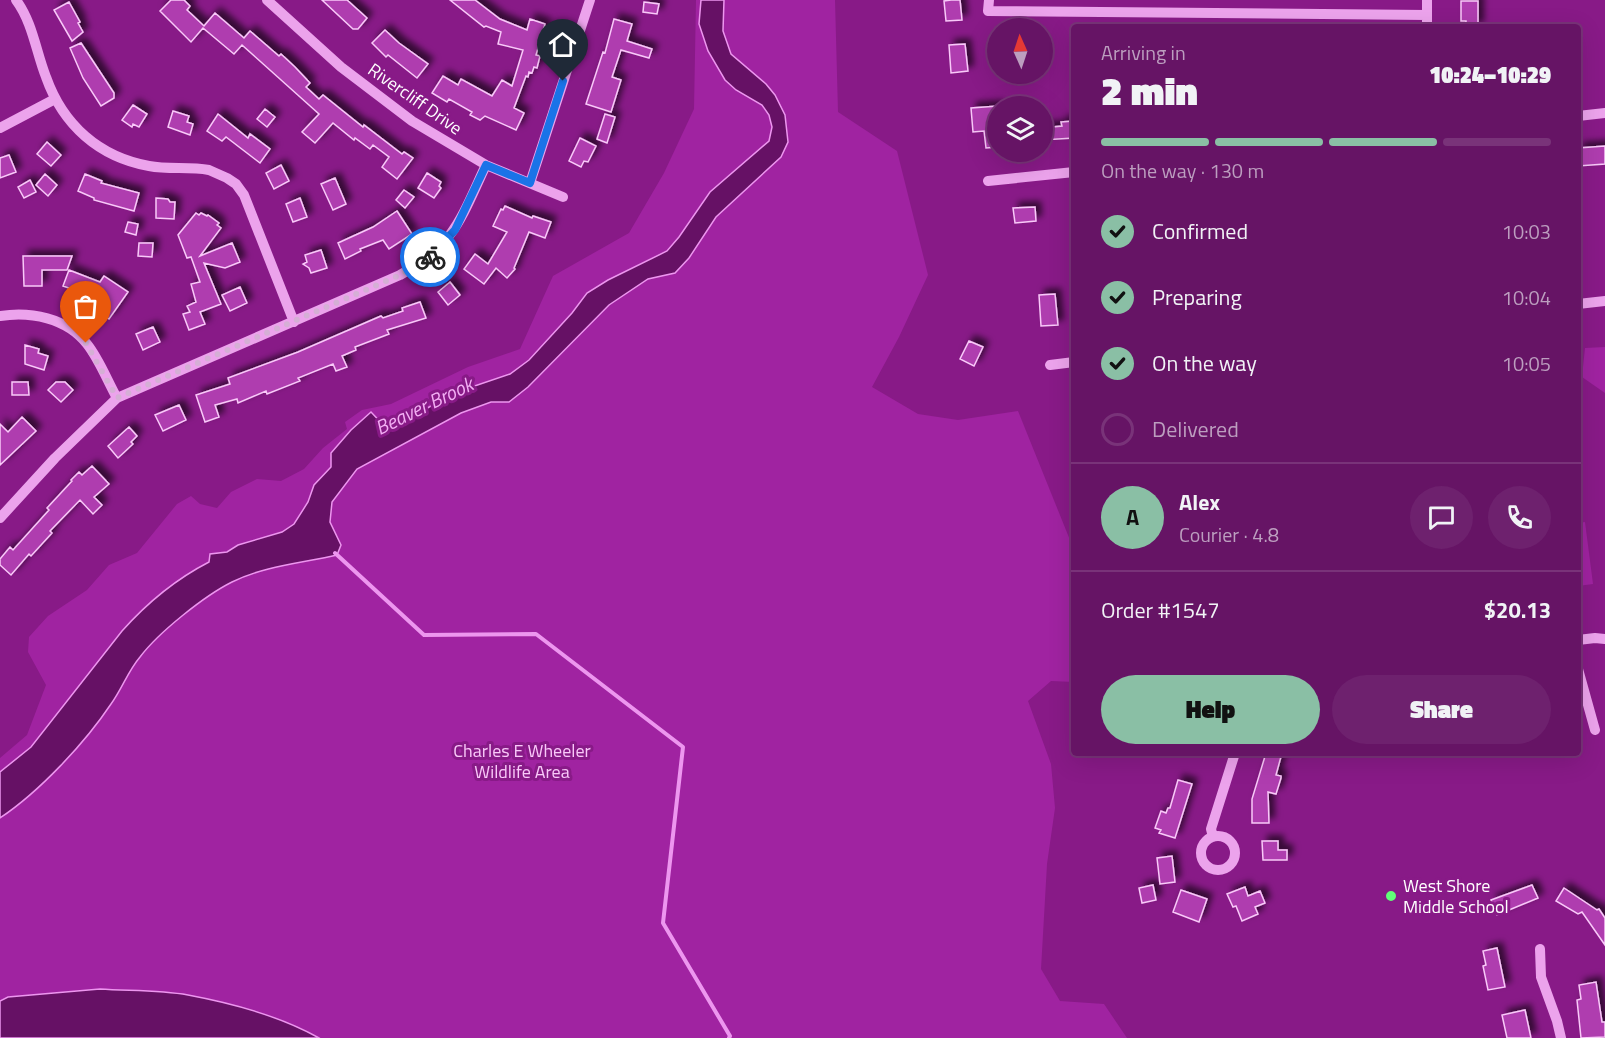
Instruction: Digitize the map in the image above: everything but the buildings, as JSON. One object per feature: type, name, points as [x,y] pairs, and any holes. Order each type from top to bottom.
[{"type":"street","points":[[16,0],[29,24],[45,77],[55,99],[70,122],[80,132],[117,156],[150,167],[209,170],[236,184],[250,208],[294,322]]},
{"type":"street","name":"Rivercliff Drive","points":[[267,0],[341,66],[412,121],[486,165],[563,197]]},
{"type":"street","points":[[530,183],[590,0]]},
{"type":"street","points":[[1427,0],[1427,24]]},
{"type":"street","points":[[989,5],[1427,15]]},
{"type":"street","points":[[0,128],[55,99]]},
{"type":"street","points":[[1581,116],[1605,113]]},
{"type":"street","points":[[0,518],[55,458],[117,398],[294,322],[424,262],[455,230],[486,165]]},
{"type":"street","points":[[988,182],[1071,172]]},
{"type":"street","points":[[1581,304],[1605,301]]},
{"type":"street","points":[[0,316],[19,314],[46,318],[72,330],[91,350],[117,398]]},
{"type":"street","points":[[1050,365],[1071,362]]},
{"type":"street","points":[[1581,640],[1605,639]]},
{"type":"street","points":[[1581,680],[1595,730]]},
{"type":"street","points":[[1213,837],[1211,829],[1234,756]]},
{"type":"street","points":[[1540,949],[1541,977],[1562,1038]]},
{"type":"green space","name":"Charles E Wheeler Wildlife Area","points":[[696,0],[835,0],[838,112],[897,151],[928,275],[872,387],[918,414],[958,420],[1018,411],[1071,543],[1071,682],[1051,681],[1028,701],[1051,764],[1055,808],[1047,864],[1041,969],[1060,1001],[1104,1004],[1127,1038],[0,1038],[0,758],[27,735],[46,685],[28,652],[29,637],[48,616],[87,590],[109,565],[137,553],[177,504],[191,496],[200,504],[217,508],[231,492],[257,479],[281,481],[304,469],[323,448],[347,429],[345,422],[362,410],[391,404],[468,367],[520,349],[553,276],[629,233],[664,173],[694,109]]},
{"type":"green space","points":[[1605,347],[1605,393],[1582,377],[1585,348]]},
{"type":"green space","points":[[1585,522],[1593,584],[1581,586],[1581,523]]},
{"type":"shaded area","points":[[701,0],[724,0],[723,31],[731,54],[766,84],[775,95],[785,115],[788,142],[781,157],[716,217],[689,258],[675,273],[648,279],[609,305],[528,387],[509,402],[491,402],[461,413],[357,469],[332,502],[330,522],[341,545],[337,555],[270,569],[232,582],[208,596],[170,626],[136,662],[111,704],[75,750],[30,795],[0,818],[0,772],[31,747],[122,631],[152,601],[185,576],[209,562],[210,554],[227,552],[238,545],[282,532],[294,524],[308,502],[314,485],[331,467],[331,453],[371,412],[389,431],[451,394],[510,374],[529,360],[587,293],[667,251],[710,192],[769,141],[772,127],[769,115],[762,105],[736,90],[725,80],[708,51],[699,24]]},
{"type":"shaded area","points":[[100,989],[166,992],[204,998],[272,1017],[319,1038],[0,1038],[0,1001],[8,997]]},
{"type":"waterway","points":[[335,553],[424,635],[536,634],[683,747],[663,923],[730,1036],[729,1038]]},
{"type":"way so far","points":[[86,343],[117,398],[400,275],[430,257]]},
{"type":"place","name":"West Shore Middle School","points":[[1391,896]]},
{"type":"route","points":[[430,257],[455,230],[486,165],[530,183],[563,81]]},
{"type":"water label","name":"Beaver Brook","points":[[424,406]]}]
